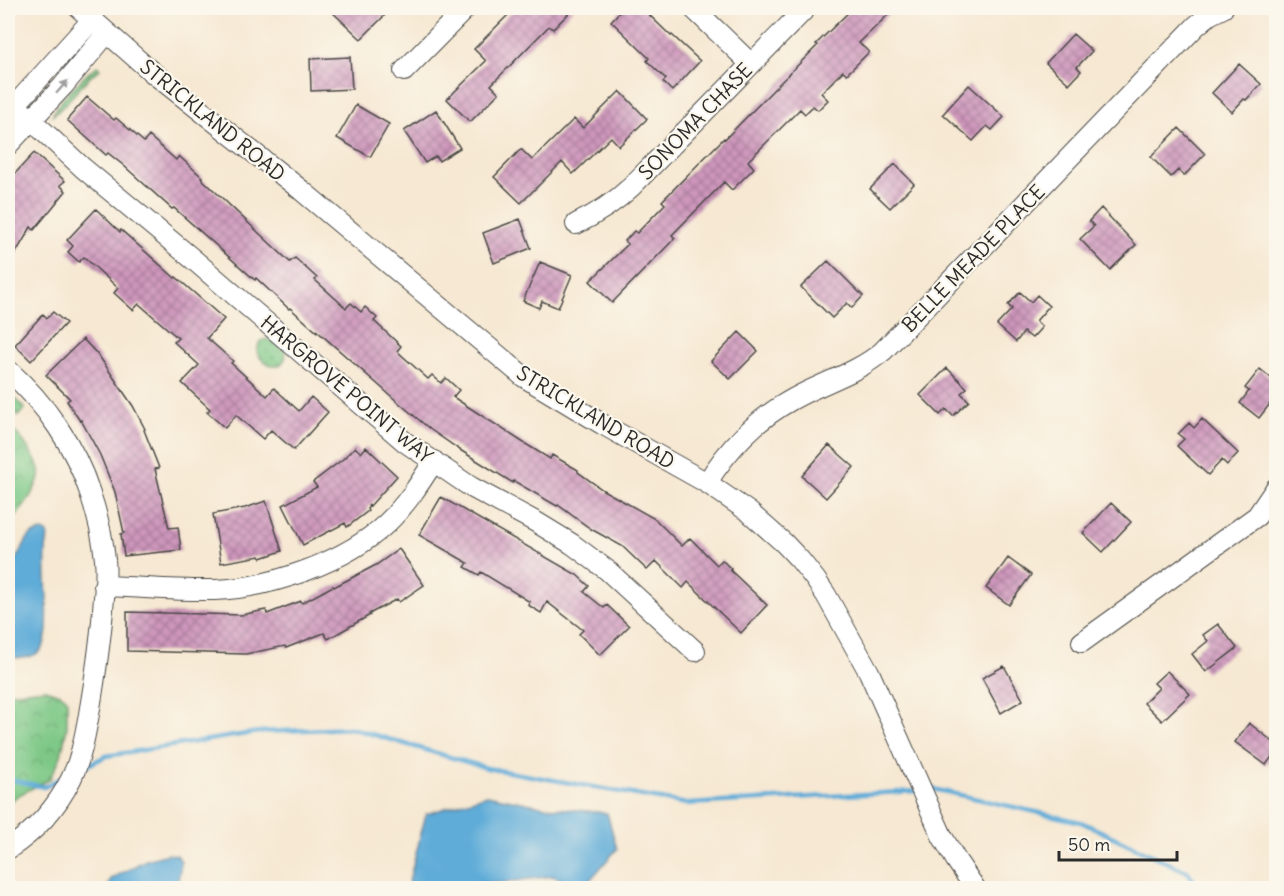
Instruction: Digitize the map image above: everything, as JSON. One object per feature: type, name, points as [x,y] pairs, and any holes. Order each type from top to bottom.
[{"type":"street","points":[[404,71],[466,8]]},
{"type":"street","points":[[693,8],[751,64]]},
{"type":"street","name":"SONOMA CHASE","points":[[576,224],[620,197],[806,8]]},
{"type":"street","name":"BELLE MEADE PLACE","points":[[707,483],[731,449],[771,414],[794,398],[862,367],[883,351],[1196,26],[1209,15],[1223,8]]},
{"type":"street","points":[[11,109],[93,20]]},
{"type":"street","points":[[8,145],[63,86],[93,20]]},
{"type":"street","name":"STRICKLAND ROAD","points":[[93,20],[153,73],[301,190],[524,377],[707,483],[749,512],[771,531],[800,560],[826,595],[856,647],[942,836],[975,888]]},
{"type":"street","name":"HARGROVE POINT WAY","points":[[11,109],[31,120],[83,168],[398,435],[471,486],[536,522],[589,556],[695,651]]},
{"type":"street","points":[[8,370],[36,399],[68,443],[91,496],[102,538],[105,562],[101,631],[92,696],[86,731],[72,778],[39,825],[8,849]]},
{"type":"street","points":[[105,586],[215,590],[254,586],[310,568],[358,545],[376,533],[398,512],[434,461]]},
{"type":"street","points":[[1082,642],[1257,516],[1276,488]]},
{"type":"green space","points":[[97,66],[100,69],[52,116],[72,89]]},
{"type":"green space","points":[[268,339],[284,350],[285,357],[279,366],[266,363],[257,352],[259,343]]},
{"type":"green space","points":[[8,390],[25,409],[18,416],[8,402]]},
{"type":"green space","points":[[8,427],[27,447],[38,466],[39,476],[33,491],[8,526]]},
{"type":"green space","points":[[45,689],[61,694],[67,699],[67,727],[61,756],[50,779],[17,796],[8,804],[8,693]]},
{"type":"water","points":[[42,531],[47,533],[48,538],[45,642],[41,650],[32,656],[8,657],[8,573],[28,538]]},
{"type":"water","points":[[487,795],[546,807],[607,813],[617,849],[584,887],[552,876],[500,883],[408,885],[426,814]]},
{"type":"water","points":[[168,854],[177,855],[181,862],[177,888],[107,888],[111,879],[146,860]]},
{"type":"building","points":[[328,8],[392,8],[361,39]]},
{"type":"building","points":[[515,8],[574,8],[553,29],[549,26],[491,85],[499,93],[470,122],[447,99],[486,61],[474,49]]},
{"type":"building","points":[[623,8],[642,8],[700,61],[672,91],[663,82],[666,79],[647,61],[649,58],[611,21]]},
{"type":"building","points":[[853,8],[895,8],[859,43],[869,52],[847,74],[843,71],[821,93],[828,100],[818,110],[813,106],[805,114],[800,109],[748,161],[754,168],[732,190],[724,182],[672,235],[675,238],[612,303],[590,281],[628,244],[625,241],[634,231],[637,233],[665,204],[662,201]]},
{"type":"building","points":[[1073,34],[1092,51],[1077,67],[1081,71],[1069,84],[1046,63]]},
{"type":"building","points":[[350,57],[352,89],[311,91],[310,59]]},
{"type":"building","points":[[1239,64],[1261,84],[1232,112],[1212,93]]},
{"type":"building","points":[[969,85],[1004,117],[992,130],[987,126],[973,141],[943,114]]},
{"type":"building","points":[[620,91],[647,119],[619,146],[611,137],[573,174],[562,162],[521,203],[494,177],[521,149],[532,160],[574,119],[583,128]]},
{"type":"building","points":[[87,97],[144,142],[149,136],[176,160],[179,156],[290,262],[295,258],[346,308],[351,303],[361,312],[365,307],[377,318],[374,321],[401,346],[397,351],[428,379],[432,375],[441,383],[446,378],[459,390],[453,397],[550,459],[552,455],[578,470],[603,490],[655,519],[682,546],[690,538],[717,565],[722,560],[767,605],[741,633],[688,582],[683,588],[656,561],[647,570],[622,546],[591,529],[558,505],[514,481],[513,483],[431,430],[174,208],[172,209],[108,153],[106,155],[67,120]]},
{"type":"building","points":[[356,105],[389,124],[370,157],[337,138]]},
{"type":"building","points":[[436,110],[460,148],[439,161],[436,156],[425,163],[404,131]]},
{"type":"building","points":[[1179,128],[1205,154],[1184,176],[1178,170],[1171,177],[1151,157]]},
{"type":"building","points":[[34,153],[65,181],[60,185],[66,191],[34,230],[31,227],[8,266],[8,181]]},
{"type":"building","points":[[895,164],[914,184],[890,208],[870,189]]},
{"type":"building","points":[[1101,208],[1136,245],[1110,270],[1080,239],[1094,226],[1089,221]]},
{"type":"building","points":[[96,209],[120,232],[121,230],[224,319],[207,338],[267,396],[274,388],[299,411],[311,397],[328,412],[294,450],[271,430],[263,439],[236,415],[225,428],[207,412],[210,409],[182,383],[199,365],[174,342],[178,338],[139,304],[133,310],[114,293],[118,288],[84,257],[79,262],[68,252],[73,246],[67,240]]},
{"type":"building","points":[[520,219],[531,248],[494,263],[483,233]]},
{"type":"building","points":[[828,261],[863,296],[852,308],[847,303],[832,318],[801,287]]},
{"type":"building","points":[[540,262],[572,275],[558,308],[542,301],[539,308],[523,301]]},
{"type":"building","points":[[1020,292],[1031,302],[1037,295],[1049,306],[1036,321],[1042,327],[1032,338],[1024,332],[1016,342],[997,325],[1012,309],[1008,305]]},
{"type":"building","points":[[53,312],[66,323],[31,361],[15,345],[43,314],[47,318]]},
{"type":"building","points":[[739,332],[758,351],[730,379],[711,361]]},
{"type":"building","points":[[83,339],[99,356],[133,406],[145,429],[159,468],[155,469],[169,528],[178,527],[181,550],[124,556],[121,534],[124,533],[115,492],[100,455],[81,420],[67,401],[70,399],[46,375]]},
{"type":"building","points":[[947,368],[967,388],[961,393],[969,401],[953,416],[946,409],[940,415],[920,395]]},
{"type":"building","points":[[1260,369],[1276,382],[1276,396],[1259,418],[1240,403],[1249,391],[1245,388]]},
{"type":"building","points":[[1202,419],[1238,453],[1227,465],[1222,460],[1208,475],[1177,446],[1184,439],[1178,434],[1189,423],[1194,428]]},
{"type":"building","points":[[829,445],[854,467],[826,498],[802,476]]},
{"type":"building","points":[[355,447],[361,453],[366,447],[397,476],[370,506],[368,504],[368,511],[347,527],[345,523],[303,545],[283,505],[317,487],[313,482]]},
{"type":"building","points":[[441,497],[577,575],[589,586],[584,592],[604,608],[607,605],[629,626],[600,655],[579,634],[583,630],[547,602],[541,613],[528,605],[530,602],[481,572],[479,575],[465,567],[468,563],[419,535]]},
{"type":"building","points":[[266,501],[282,551],[261,558],[260,556],[221,563],[213,514]]},
{"type":"building","points":[[1111,503],[1131,522],[1103,552],[1083,533]]},
{"type":"building","points":[[399,549],[424,585],[399,602],[397,599],[328,639],[324,633],[286,648],[285,646],[246,654],[127,651],[127,612],[241,615],[266,610],[267,614],[301,601],[302,603],[376,565]]},
{"type":"building","points":[[1008,558],[1031,575],[1009,605],[986,588]]},
{"type":"building","points":[[1218,624],[1237,648],[1206,672],[1192,654],[1208,641],[1203,635]]},
{"type":"building","points":[[1004,666],[1023,700],[1001,713],[982,678]]},
{"type":"building","points":[[1167,671],[1190,694],[1162,721],[1144,703],[1159,688],[1154,683]]},
{"type":"building","points":[[1249,723],[1276,744],[1276,751],[1266,765],[1235,742]]},
{"type":"waterway","points":[[82,768],[106,756],[259,732],[351,728],[487,768],[687,804],[917,791]]},
{"type":"waterway","points":[[8,779],[44,787],[63,777]]},
{"type":"waterway","points":[[928,789],[1081,822],[1188,872],[1199,888]]}]
